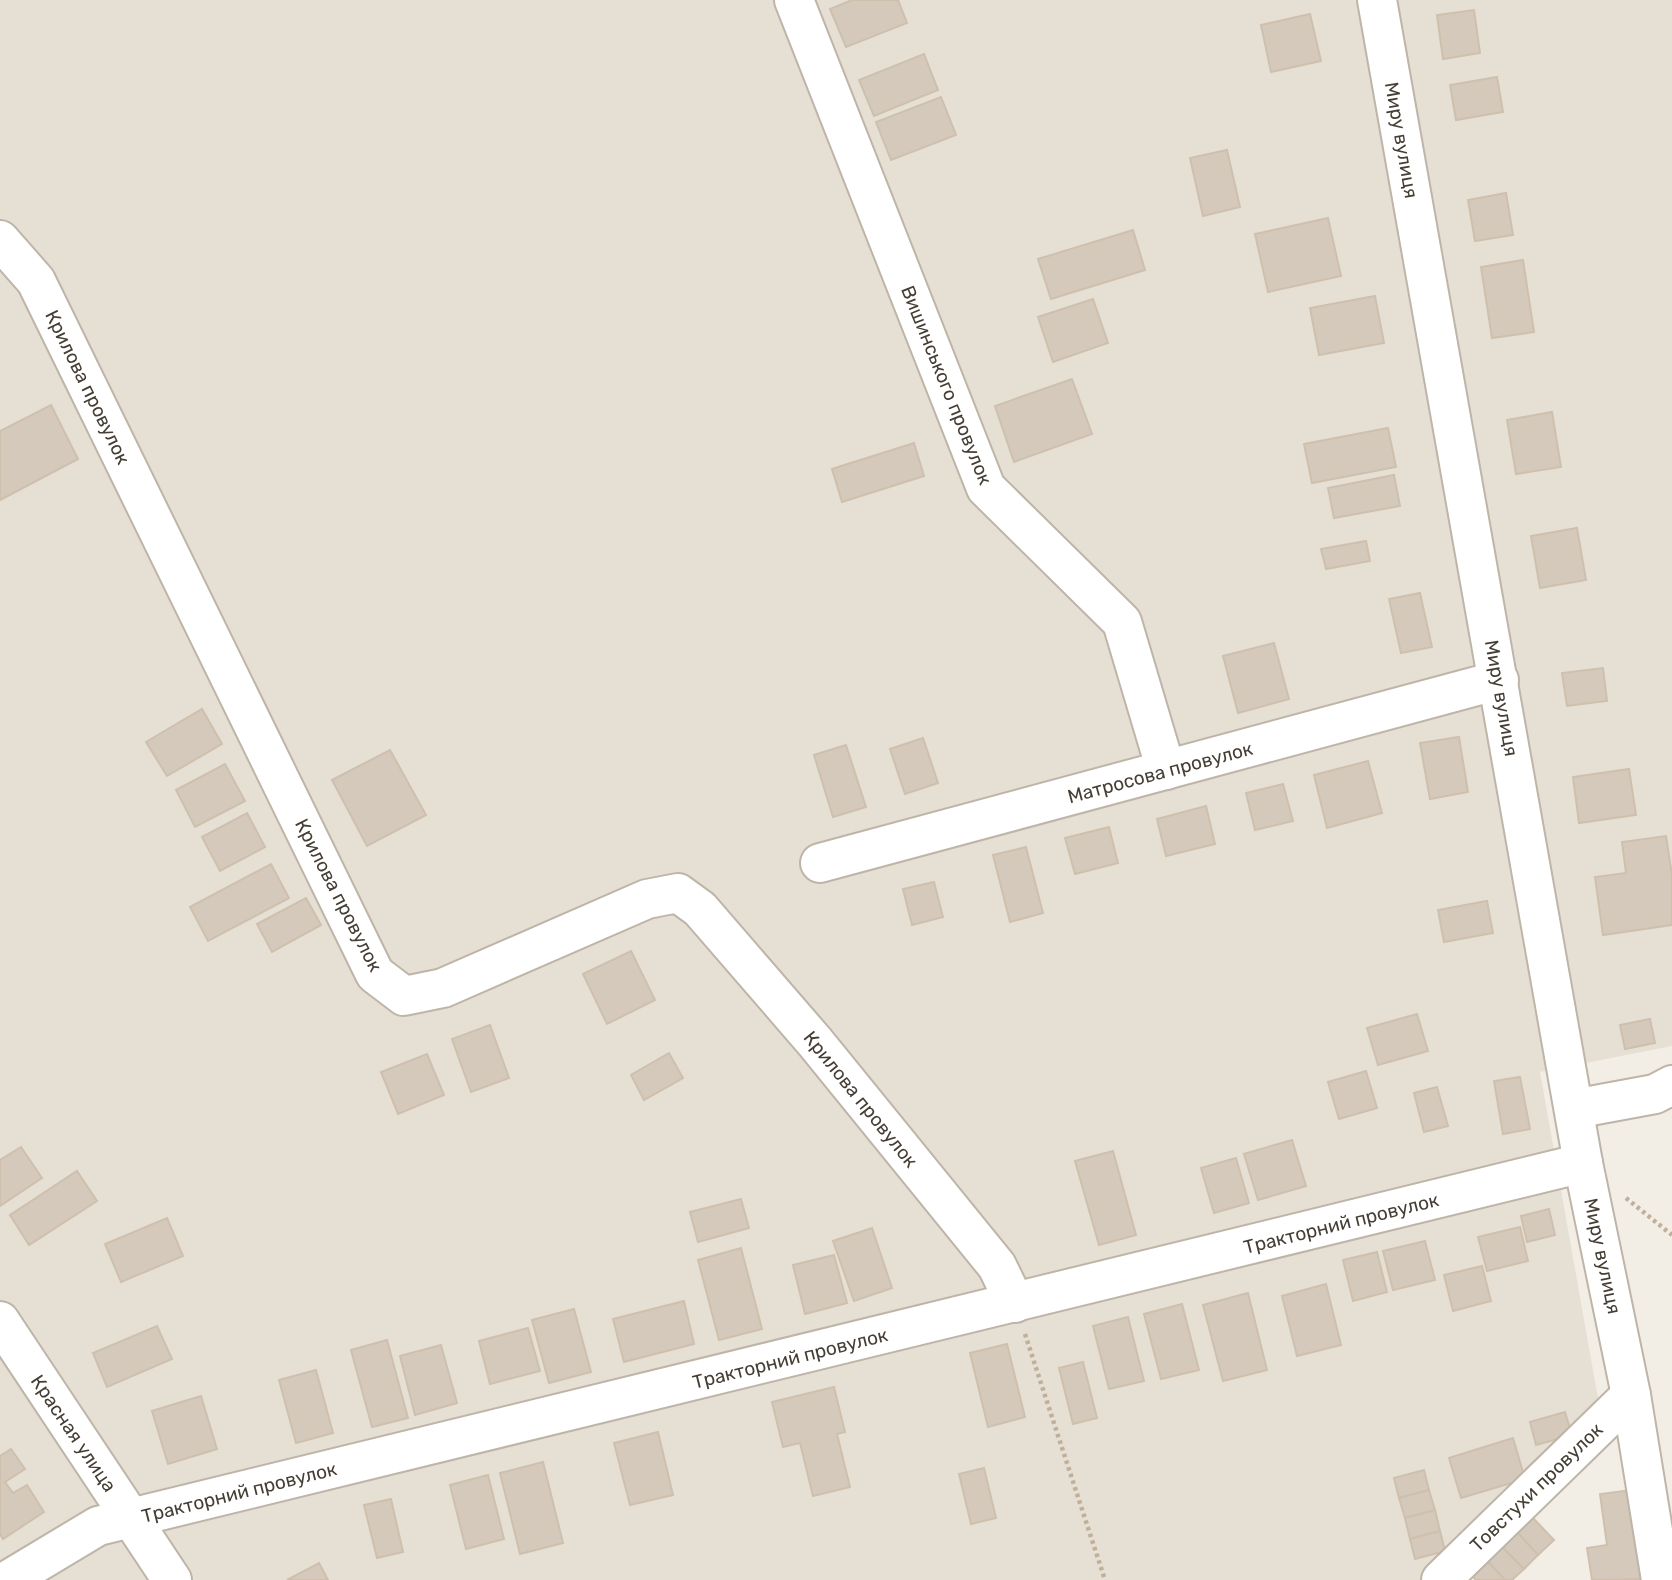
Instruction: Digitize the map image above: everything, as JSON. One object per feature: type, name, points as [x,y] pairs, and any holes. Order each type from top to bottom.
[{"type":"street","name":"Вишинського провулок","points":[[794,0],[986,488],[1122,622],[1166,770]]},
{"type":"street","name":"Миру вулиця","points":[[1377,0],[1583,1163],[1631,1395],[1661,1580]]},
{"type":"street","name":"Крилова провулок","points":[[0,240],[36,281],[375,974],[404,996],[443,988],[647,899],[678,893],[700,909],[815,1042],[997,1266],[1015,1303]]},
{"type":"street","name":"Матросова провулок","points":[[820,863],[1499,680]]},
{"type":"street","points":[[1574,1109],[1666,1093]]},
{"type":"street","name":"Тракторний провулок","points":[[8,1580],[98,1526],[1583,1163]]},
{"type":"street","name":"Красная улица","points":[[0,1321],[172,1580]]},
{"type":"street","name":"Товстухи провулок","points":[[1441,1580],[1631,1395]]},
{"type":"path","points":[[1015,1303],[1105,1580]]},
{"type":"shaded area","points":[[0,0],[1672,0],[1672,1046],[1540,1072],[1601,1415],[1431,1580],[0,1580]]},
{"type":"building","points":[[852,0],[898,0],[907,23],[846,47],[830,9]]},
{"type":"building","points":[[1474,10],[1480,53],[1443,59],[1437,15]]},
{"type":"building","points":[[1310,14],[1321,61],[1271,72],[1261,25]]},
{"type":"building","points":[[924,54],[938,90],[874,116],[859,80]]},
{"type":"building","points":[[1497,77],[1503,112],[1456,120],[1450,85]]},
{"type":"building","points":[[941,97],[956,135],[891,160],[876,122]]},
{"type":"building","points":[[1227,150],[1240,207],[1203,216],[1190,158]]},
{"type":"building","points":[[1506,193],[1513,235],[1475,241],[1468,200]]},
{"type":"building","points":[[1328,218],[1341,276],[1268,292],[1255,234]]},
{"type":"building","points":[[1133,230],[1145,270],[1051,299],[1038,259]]},
{"type":"building","points":[[1523,260],[1534,332],[1492,338],[1481,267]]},
{"type":"building","points":[[1375,296],[1384,343],[1319,355],[1310,308]]},
{"type":"building","points":[[1093,299],[1108,343],[1053,362],[1038,317]]},
{"type":"building","points":[[1072,379],[1092,434],[1014,462],[995,406]]},
{"type":"building","points":[[51,405],[78,459],[0,500],[0,431]]},
{"type":"building","points":[[1552,412],[1561,467],[1516,474],[1507,420]]},
{"type":"building","points":[[1388,428],[1396,467],[1312,483],[1304,444]]},
{"type":"building","points":[[914,443],[924,476],[842,502],[832,469]]},
{"type":"building","points":[[1394,475],[1400,506],[1334,518],[1328,488]]},
{"type":"building","points":[[1577,528],[1586,580],[1540,588],[1531,536]]},
{"type":"building","points":[[1366,541],[1370,561],[1326,569],[1321,549]]},
{"type":"building","points":[[1420,593],[1432,647],[1401,653],[1389,599]]},
{"type":"building","points":[[1274,643],[1289,699],[1238,713],[1223,656]]},
{"type":"building","points":[[1603,668],[1607,701],[1567,706],[1562,673]]},
{"type":"building","points":[[202,709],[222,744],[167,776],[146,742]]},
{"type":"building","points":[[1459,737],[1468,792],[1430,799],[1420,743]]},
{"type":"building","points":[[923,738],[938,783],[905,794],[890,749]]},
{"type":"building","points":[[846,745],[866,807],[833,817],[814,755]]},
{"type":"building","points":[[390,750],[426,815],[367,846],[332,780]]},
{"type":"building","points":[[1368,761],[1382,813],[1327,828],[1314,775]]},
{"type":"building","points":[[225,764],[245,801],[195,827],[176,790]]},
{"type":"building","points":[[1629,769],[1636,815],[1579,823],[1573,777]]},
{"type":"building","points":[[1283,784],[1293,821],[1255,830],[1246,793]]},
{"type":"building","points":[[1206,806],[1215,844],[1166,856],[1157,819]]},
{"type":"building","points":[[247,813],[265,847],[220,871],[202,837]]},
{"type":"building","points":[[1109,827],[1118,863],[1075,874],[1065,838]]},
{"type":"building","points":[[1666,836],[1672,875],[1672,925],[1603,935],[1595,877],[1626,873],[1622,842]]},
{"type":"building","points":[[1026,847],[1043,913],[1010,922],[993,855]]},
{"type":"building","points":[[271,864],[289,898],[208,941],[190,907]]},
{"type":"building","points":[[934,882],[943,917],[912,925],[903,889]]},
{"type":"building","points":[[306,898],[321,925],[272,952],[257,924]]},
{"type":"building","points":[[1487,901],[1493,933],[1444,942],[1438,910]]},
{"type":"building","points":[[631,951],[655,1000],[607,1024],[583,974]]},
{"type":"building","points":[[1417,1014],[1428,1051],[1378,1065],[1367,1028]]},
{"type":"building","points":[[1650,1019],[1655,1043],[1625,1049],[1620,1025]]},
{"type":"building","points":[[490,1025],[509,1078],[471,1092],[452,1039]]},
{"type":"building","points":[[669,1053],[683,1078],[644,1100],[631,1075]]},
{"type":"building","points":[[427,1054],[444,1095],[398,1114],[381,1072]]},
{"type":"building","points":[[1366,1071],[1377,1108],[1339,1119],[1328,1082]]},
{"type":"building","points":[[1520,1077],[1530,1129],[1503,1134],[1494,1081]]},
{"type":"building","points":[[1437,1087],[1448,1126],[1424,1132],[1414,1093]]},
{"type":"building","points":[[1292,1140],[1306,1186],[1258,1200],[1244,1154]]},
{"type":"building","points":[[21,1147],[42,1178],[0,1206],[0,1160]]},
{"type":"building","points":[[1113,1151],[1136,1235],[1099,1245],[1075,1161]]},
{"type":"building","points":[[1236,1158],[1249,1203],[1214,1213],[1201,1168]]},
{"type":"building","points":[[77,1171],[97,1201],[29,1245],[10,1215]]},
{"type":"building","points":[[741,1199],[749,1228],[698,1242],[690,1212]]},
{"type":"building","points":[[1549,1209],[1555,1235],[1527,1242],[1521,1216]]},
{"type":"building","points":[[167,1218],[183,1256],[121,1282],[105,1244]]},
{"type":"building","points":[[1520,1227],[1528,1261],[1487,1271],[1478,1237]]},
{"type":"building","points":[[872,1228],[892,1288],[854,1301],[833,1241]]},
{"type":"building","points":[[1425,1241],[1435,1280],[1393,1290],[1383,1251]]},
{"type":"building","points":[[741,1248],[762,1329],[719,1340],[698,1260]]},
{"type":"building","points":[[1377,1252],[1387,1292],[1353,1301],[1343,1260]]},
{"type":"building","points":[[834,1255],[847,1303],[805,1314],[793,1265]]},
{"type":"building","points":[[1482,1266],[1491,1301],[1453,1311],[1444,1275]]},
{"type":"building","points":[[1326,1284],[1341,1345],[1297,1356],[1282,1296]]},
{"type":"building","points":[[1248,1293],[1267,1370],[1223,1381],[1203,1305]]},
{"type":"building","points":[[684,1301],[694,1344],[624,1362],[613,1319]]},
{"type":"building","points":[[1182,1304],[1199,1370],[1161,1379],[1144,1314]]},
{"type":"building","points":[[574,1309],[591,1372],[549,1383],[532,1320]]},
{"type":"building","points":[[1128,1317],[1144,1381],[1109,1389],[1093,1326]]},
{"type":"building","points":[[157,1326],[172,1359],[107,1387],[93,1353]]},
{"type":"building","points":[[528,1328],[540,1371],[490,1384],[479,1341]]},
{"type":"building","points":[[387,1340],[408,1418],[372,1427],[351,1350]]},
{"type":"building","points":[[1007,1344],[1025,1417],[988,1427],[970,1353]]},
{"type":"building","points":[[441,1345],[457,1403],[415,1415],[400,1356]]},
{"type":"building","points":[[1083,1362],[1097,1418],[1073,1424],[1059,1368]]},
{"type":"building","points":[[316,1370],[333,1433],[296,1443],[279,1380]]},
{"type":"building","points":[[834,1387],[845,1432],[837,1434],[850,1487],[813,1496],[800,1443],[783,1447],[772,1402]]},
{"type":"building","points":[[201,1396],[217,1449],[168,1464],[152,1411]]},
{"type":"building","points":[[1565,1412],[1572,1435],[1536,1445],[1530,1422]]},
{"type":"building","points":[[658,1432],[673,1495],[630,1505],[614,1443]]},
{"type":"building","points":[[1513,1438],[1525,1479],[1461,1498],[1449,1458]]},
{"type":"building","points":[[11,1449],[25,1469],[5,1482],[13,1493],[27,1485],[44,1512],[3,1539],[0,1534],[0,1456]]},
{"type":"building","points":[[543,1462],[563,1543],[520,1554],[500,1473]]},
{"type":"building","points":[[984,1468],[996,1518],[971,1524],[959,1474]]},
{"type":"building","points":[[1424,1470],[1429,1490],[1399,1498],[1394,1478]]},
{"type":"building","points":[[488,1475],[504,1539],[466,1549],[450,1485]]},
{"type":"building","points":[[1429,1490],[1435,1510],[1405,1518],[1399,1498]]},
{"type":"building","points":[[1631,1490],[1643,1579],[1592,1580],[1587,1548],[1607,1545],[1600,1494]]},
{"type":"building","points":[[391,1499],[403,1552],[377,1558],[364,1505]]},
{"type":"building","points":[[1435,1510],[1440,1531],[1410,1539],[1405,1518]]},
{"type":"building","points":[[1533,1518],[1554,1540],[1538,1555],[1517,1532]]},
{"type":"building","points":[[1440,1531],[1445,1551],[1415,1559],[1410,1539]]},
{"type":"building","points":[[1517,1532],[1538,1555],[1524,1569],[1502,1547]]},
{"type":"building","points":[[1502,1547],[1524,1569],[1512,1580],[1505,1580],[1487,1561]]},
{"type":"building","points":[[1487,1561],[1505,1580],[1476,1580],[1472,1576]]},
{"type":"building","points":[[319,1563],[328,1580],[287,1580]]}]
